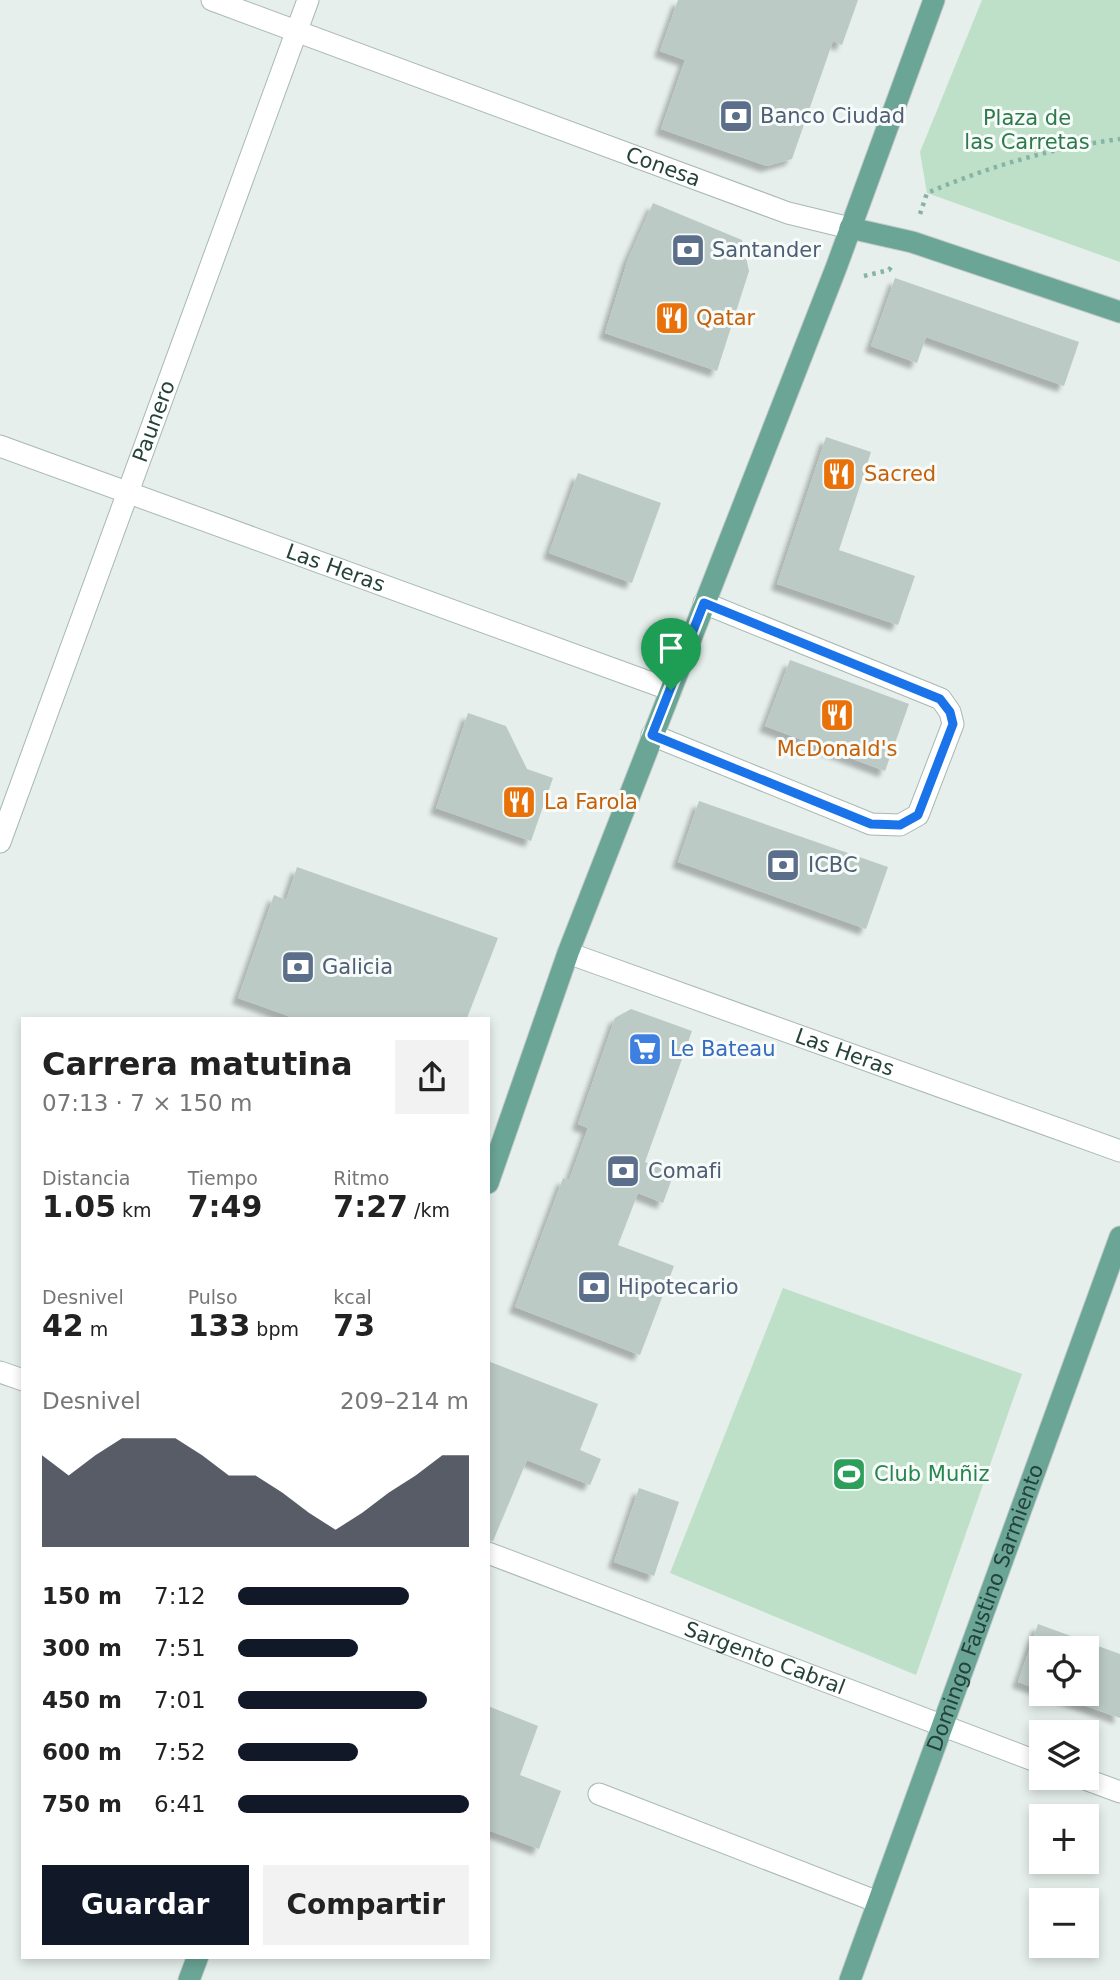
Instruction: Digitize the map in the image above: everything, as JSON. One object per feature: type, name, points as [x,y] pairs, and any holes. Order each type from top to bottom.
[{"type":"main road","points":[[490,1177],[568,953],[836,268],[934,0]]},
{"type":"main road","name":"Conesa","points":[[850,228],[912,242],[1120,312]]},
{"type":"main road","name":"Domingo Faustino Sarmiento","points":[[850,1980],[1120,1237]]},
{"type":"main road","points":[[189,1980],[197,1959]]},
{"type":"street","name":"Conesa","points":[[212,0],[788,213],[850,228]]},
{"type":"street","name":"Paunero","points":[[0,842],[308,0]]},
{"type":"street","name":"Las Heras","points":[[0,446],[671,690]]},
{"type":"street","points":[[652,735],[871,824],[900,825],[918,815],[953,724],[950,712],[940,699],[704,603]]},
{"type":"street","name":"Las Heras","points":[[568,953],[1120,1151]]},
{"type":"street","points":[[0,1372],[21,1379]]},
{"type":"street","name":"Sargento Cabral","points":[[490,1554],[1029,1759]]},
{"type":"street","points":[[1099,1784],[1120,1792]]},
{"type":"street","points":[[599,1794],[878,1902]]},
{"type":"path","points":[[836,268],[863,277],[889,270],[912,242],[927,193],[980,170],[1077,145],[1120,139]]},
{"type":"green space","name":"Plaza de las Carretas","points":[[982,0],[1120,0],[1120,262],[927,193],[920,152]]},
{"type":"green space","name":"Club Muñiz","points":[[783,1288],[1022,1374],[916,1675],[670,1573]]},
{"type":"building","points":[[678,0],[858,0],[842,45],[833,41],[792,159],[767,166],[661,129],[685,60],[660,51]]},
{"type":"building","points":[[653,203],[742,240],[749,271],[717,371],[605,333],[628,259]]},
{"type":"building","points":[[895,278],[1079,342],[1064,386],[926,337],[917,363],[871,346]]},
{"type":"building","points":[[826,437],[871,452],[839,550],[915,576],[898,625],[777,584]]},
{"type":"building","points":[[578,473],[661,503],[632,583],[549,553]]},
{"type":"building","name":"McDonald's","points":[[790,660],[909,704],[885,771],[765,726]]},
{"type":"building","points":[[468,713],[506,726],[527,769],[553,778],[531,841],[436,808]]},
{"type":"building","name":"ICBC","points":[[699,801],[888,867],[866,929],[678,862]]},
{"type":"building","points":[[297,867],[498,938],[467,1017],[291,1017],[238,998],[274,895],[286,900]]},
{"type":"building","points":[[631,1009],[692,1031],[645,1162],[674,1173],[663,1203],[638,1193],[618,1245],[674,1266],[640,1355],[515,1307],[563,1178],[569,1180],[588,1128],[578,1124],[615,1018]]},
{"type":"building","points":[[490,1362],[598,1404],[580,1450],[601,1459],[590,1485],[527,1460],[493,1541],[490,1540]]},
{"type":"building","points":[[639,1488],[679,1502],[654,1576],[614,1562]]},
{"type":"building","points":[[1038,1624],[1071,1636],[1034,1636]]},
{"type":"building","points":[[1099,1646],[1120,1654],[1120,1718],[1086,1706],[1099,1706]]},
{"type":"building","points":[[1029,1650],[1029,1686],[1018,1682]]},
{"type":"building","points":[[490,1707],[538,1726],[520,1775],[561,1791],[539,1849],[490,1831]]},
{"type":"place","name":"Banco Ciudad","points":[[736,116]]},
{"type":"place","name":"Santander","points":[[688,250]]},
{"type":"place","name":"Qatar","points":[[672,318]]},
{"type":"place","name":"Sacred","points":[[839,474]]},
{"type":"place","name":"McDonald's","points":[[837,715]]},
{"type":"place","name":"La Farola","points":[[519,802]]},
{"type":"place","name":"ICBC","points":[[783,865]]},
{"type":"place","name":"Galicia","points":[[298,967]]},
{"type":"place","name":"Le Bateau","points":[[645,1049]]},
{"type":"place","name":"Comafi","points":[[623,1171]]},
{"type":"place","name":"Hipotecario","points":[[594,1287]]},
{"type":"place","name":"Club Muñiz","points":[[849,1474]]},
{"type":"route","points":[[704,603],[940,699],[950,712],[953,724],[918,815],[900,825],[871,824],[652,735],[671,690],[704,603]]}]
